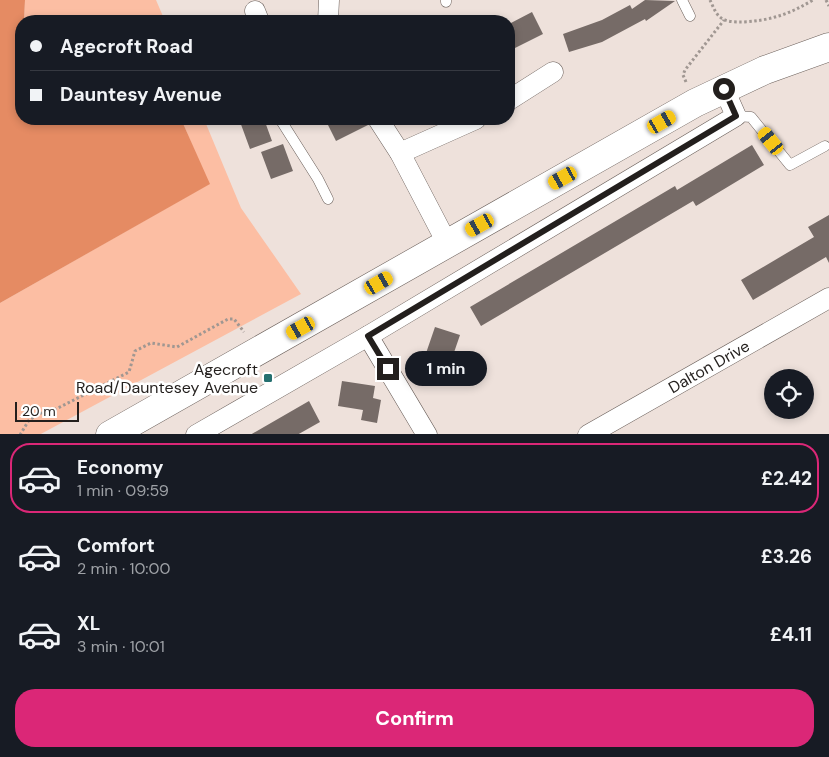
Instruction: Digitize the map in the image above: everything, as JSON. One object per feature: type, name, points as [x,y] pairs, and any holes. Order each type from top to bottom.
[{"type":"main road","points":[[110,434],[695,104],[765,70],[829,46]]},
{"type":"street","points":[[328,15],[329,0]]},
{"type":"street","points":[[515,96],[553,72]]},
{"type":"street","points":[[196,434],[368,336],[736,116],[724,89]]},
{"type":"street","points":[[382,125],[400,153],[447,243]]},
{"type":"street","points":[[400,153],[463,125]]},
{"type":"street","name":"Dalton Drive","points":[[588,434],[829,298]]},
{"type":"street","points":[[368,336],[428,434]]},
{"type":"lane","points":[[682,0],[690,16]]},
{"type":"lane","points":[[736,116],[751,117],[790,165],[825,146]]},
{"type":"lane","points":[[284,125],[318,179],[328,199]]},
{"type":"path","points":[[710,0],[718,16],[732,22],[771,19],[813,0]]},
{"type":"path","points":[[826,0],[829,6]]},
{"type":"path","points":[[695,104],[683,75],[724,20]]},
{"type":"path","points":[[20,434],[29,420],[43,412],[56,409],[129,372],[135,351],[151,343],[177,346],[228,319],[234,319],[256,353]]},
{"type":"shaded area","points":[[0,0],[25,0],[24,15],[15,15],[15,125],[184,125],[210,184],[0,303]]},
{"type":"shaded area","points":[[25,0],[156,0],[162,15],[24,15]]},
{"type":"shaded area","points":[[184,125],[206,125],[241,208],[301,294],[41,434],[0,434],[0,303],[209,184]]},
{"type":"building","points":[[645,0],[675,1],[646,21],[645,19],[602,42],[569,52],[563,34],[602,20],[630,5],[632,9]]},
{"type":"building","points":[[532,12],[543,34],[515,48],[515,21]]},
{"type":"building","points":[[241,125],[266,125],[272,141],[250,149]]},
{"type":"building","points":[[328,125],[368,125],[336,141]]},
{"type":"building","points":[[283,144],[293,171],[271,179],[261,152]]},
{"type":"building","points":[[752,145],[764,165],[696,206],[693,201],[481,326],[470,307],[675,186],[677,190]]},
{"type":"building","points":[[829,215],[829,263],[826,257],[753,300],[741,280],[814,237],[808,227]]},
{"type":"building","points":[[435,327],[460,335],[449,367],[424,359]]},
{"type":"building","points":[[342,381],[375,386],[373,398],[381,400],[377,423],[361,420],[363,410],[338,406]]},
{"type":"building","points":[[309,401],[320,422],[299,434],[252,434]]},
{"type":"place","name":"Agecroft Road/Dauntesey Avenue","points":[[268,378]]},
{"type":"route","points":[[388,369],[368,336],[736,116],[724,89]]}]
